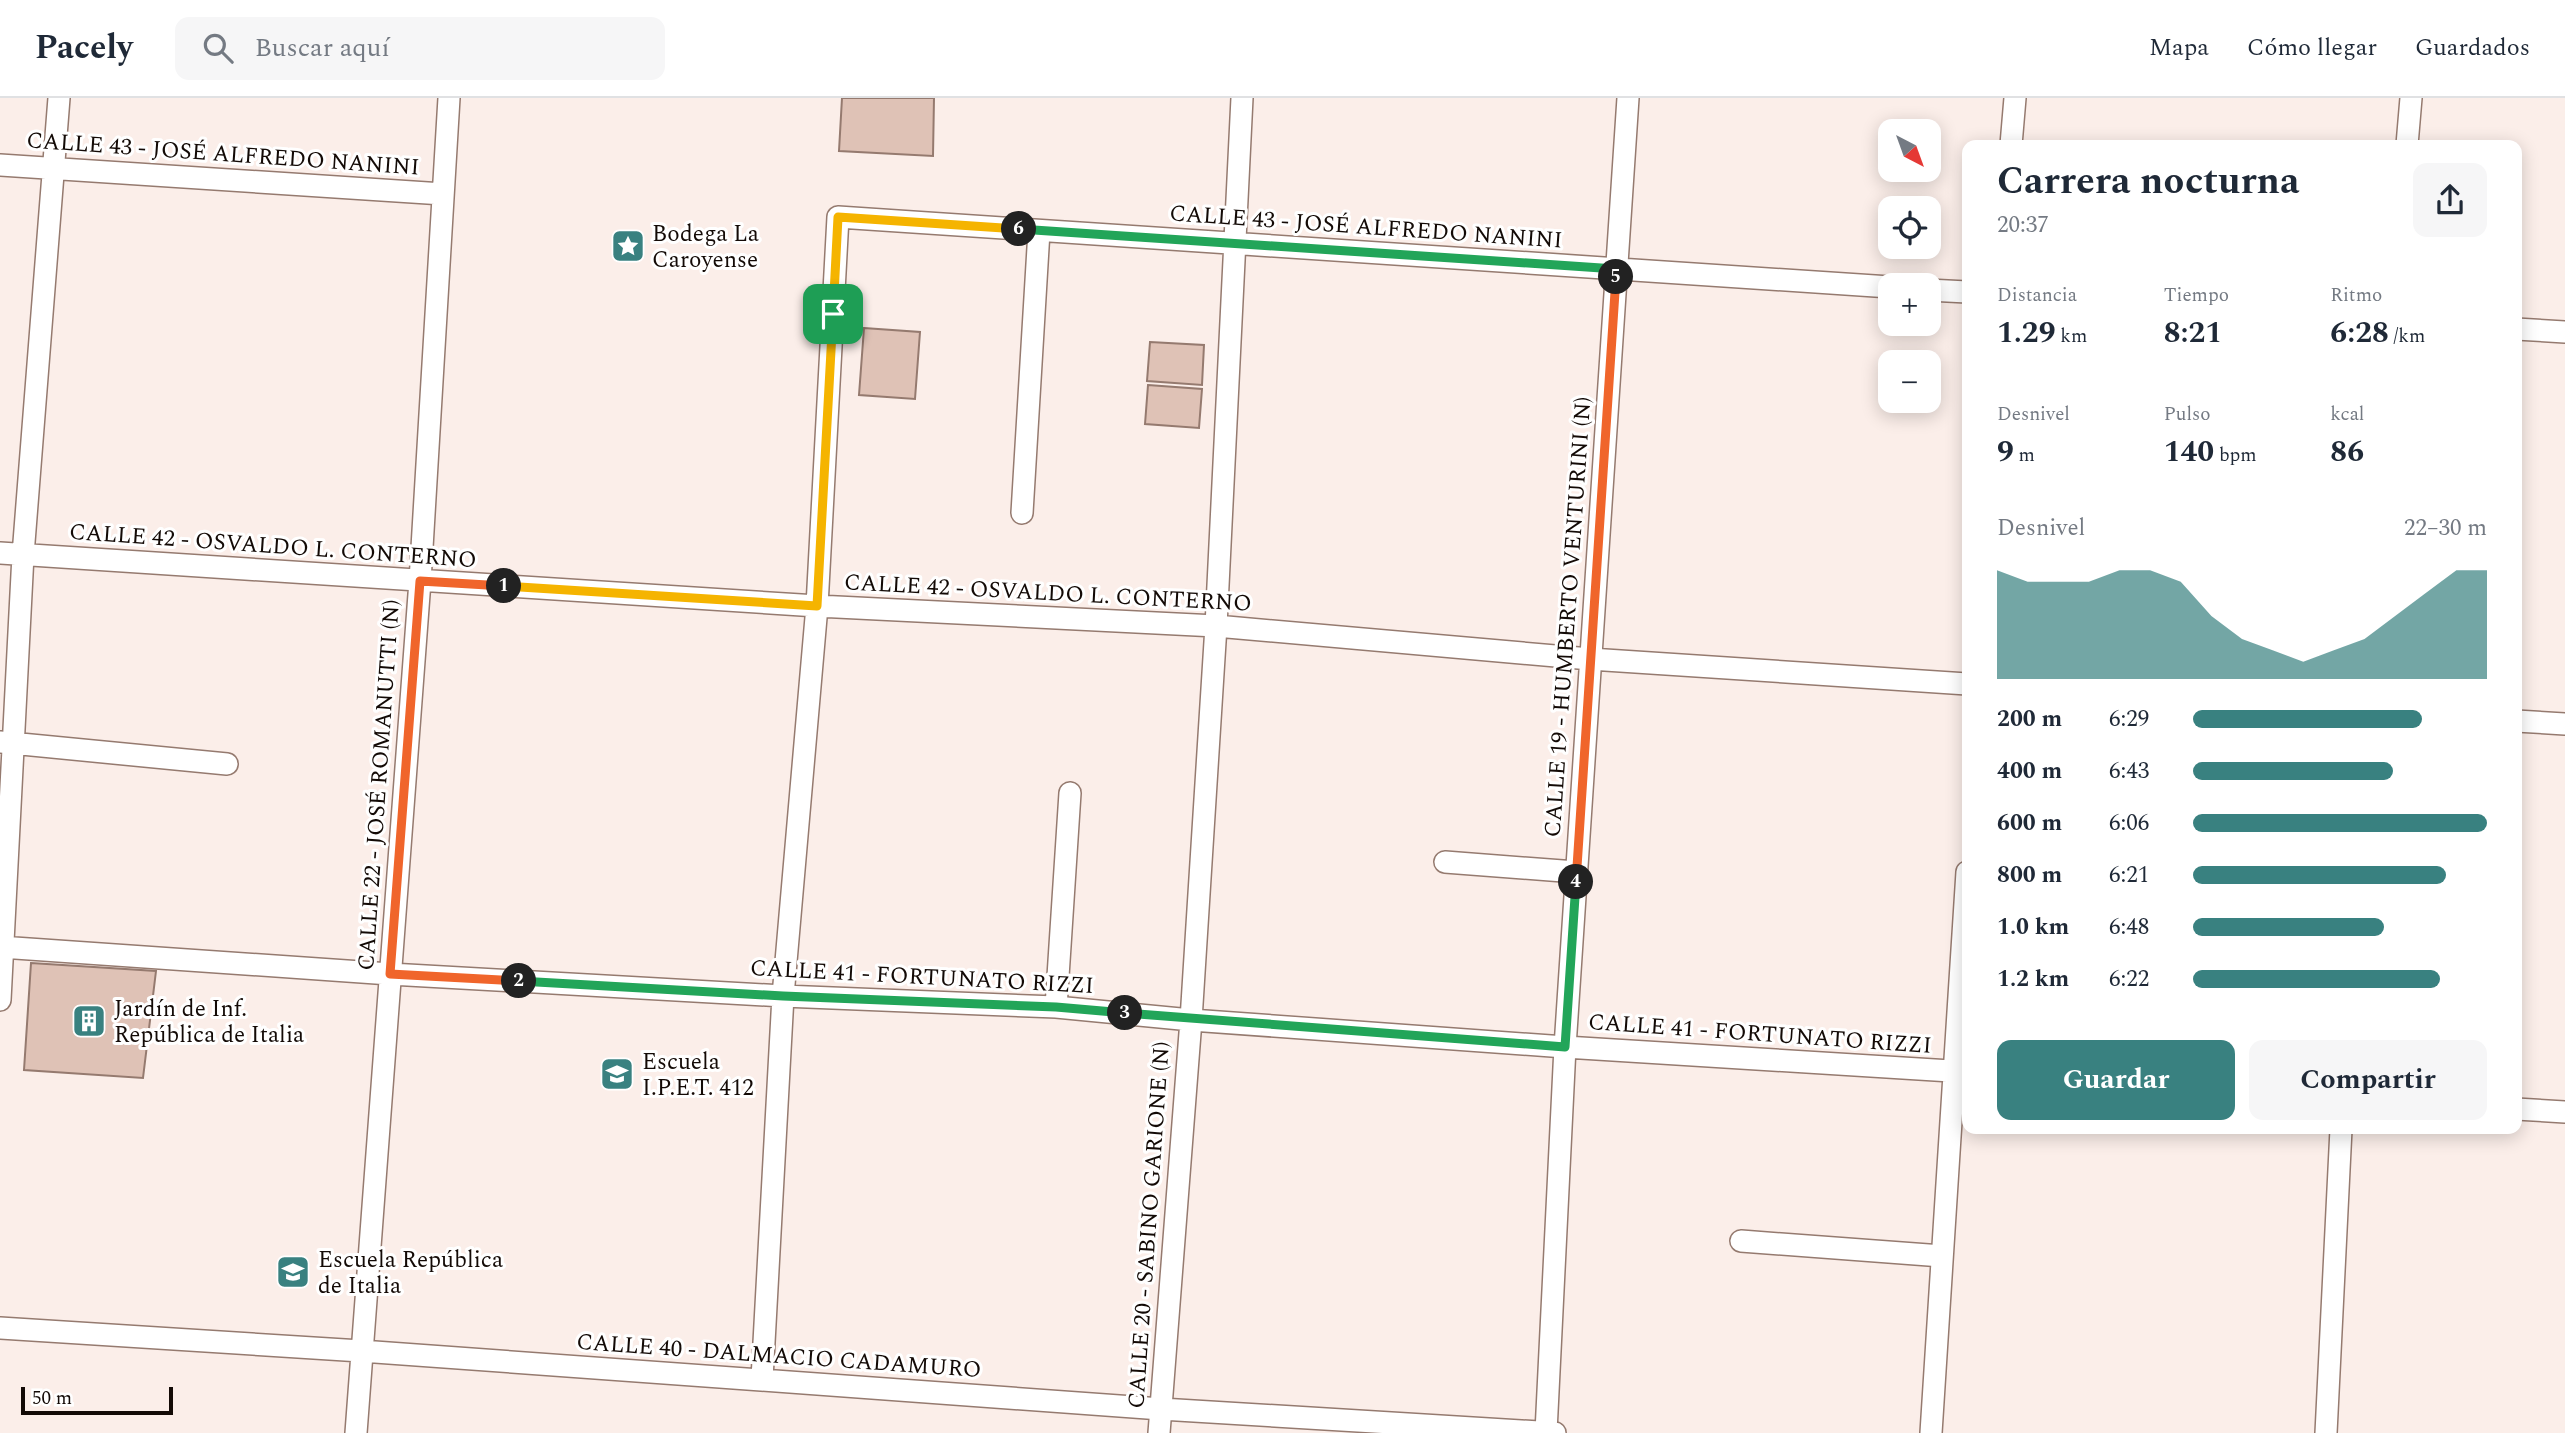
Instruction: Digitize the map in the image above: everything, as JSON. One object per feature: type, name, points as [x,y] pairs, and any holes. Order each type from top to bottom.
[{"type":"street","points":[[0,1000],[7,743],[59,98]]},
{"type":"street","name":"CALLE 22 - JOSÉ ROMANUTTI (N)","points":[[356,1433],[420,581],[449,98]]},
{"type":"street","name":"CALLE 20 - SABINO GARIONE (N)","points":[[1159,1433],[1191,1020],[1216,626],[1242,98]]},
{"type":"street","name":"CALLE 19 - HUMBERTO VENTURINI (N)","points":[[1546,1432],[1565,1047],[1628,98]]},
{"type":"street","points":[[2011,140],[2015,98]]},
{"type":"street","points":[[2408,140],[2412,98]]},
{"type":"street","name":"CALLE 43 - JOSÉ ALFREDO NANINI","points":[[0,165],[443,194]]},
{"type":"street","name":"CALLE 43 - JOSÉ ALFREDO NANINI","points":[[817,606],[838,217],[1878,286]]},
{"type":"street","points":[[1022,513],[1039,231]]},
{"type":"street","points":[[1941,291],[1962,292]]},
{"type":"street","points":[[2522,329],[2565,332]]},
{"type":"street","name":"CALLE 42 - OSVALDO L. CONTERNO","points":[[0,553],[817,606],[1216,626],[1590,659],[1962,684]]},
{"type":"street","points":[[762,1379],[783,996],[817,606]]},
{"type":"street","points":[[2522,721],[2565,724]]},
{"type":"street","points":[[7,743],[227,764]]},
{"type":"street","points":[[1056,1007],[1070,793]]},
{"type":"street","points":[[1445,862],[1576,872]]},
{"type":"street","name":"CALLE 41 - FORTUNATO RIZZI","points":[[1,948],[390,974],[783,996],[1056,1007],[1191,1020],[1565,1047],[1960,1072]]},
{"type":"street","points":[[1931,1433],[1942,1256],[1960,1072],[1962,1015]]},
{"type":"street","points":[[2522,1109],[2565,1112]]},
{"type":"street","points":[[2326,1433],[2341,1134]]},
{"type":"street","points":[[1741,1241],[1942,1256]]},
{"type":"street","name":"CALLE 40 - DALMACIO CADAMURO","points":[[0,1328],[361,1351],[1161,1409],[1555,1433]]},
{"type":"building","points":[[842,98],[934,98],[933,156],[839,151]]},
{"type":"building","points":[[864,328],[920,332],[915,399],[859,395]]},
{"type":"building","points":[[1150,342],[1204,345],[1202,385],[1147,381]]},
{"type":"building","points":[[1148,385],[1202,389],[1199,428],[1145,424]]},
{"type":"building","name":"Jardín de Inf. República de Italia","points":[[31,963],[156,971],[143,1078],[24,1070]]},
{"type":"place","name":"Bodega La Caroyense","points":[[628,246]]},
{"type":"place","name":"Jardín de Inf. República de Italia","points":[[89,1021]]},
{"type":"place","name":"Escuela I.P.E.T. 412","points":[[617,1074]]},
{"type":"place","name":"Escuela República de Italia","points":[[293,1272]]},
{"type":"route","points":[[838,217],[1616,269],[1565,1047],[1191,1020],[1056,1007],[783,996],[390,974],[420,581],[817,606],[833,314],[838,217]]}]
